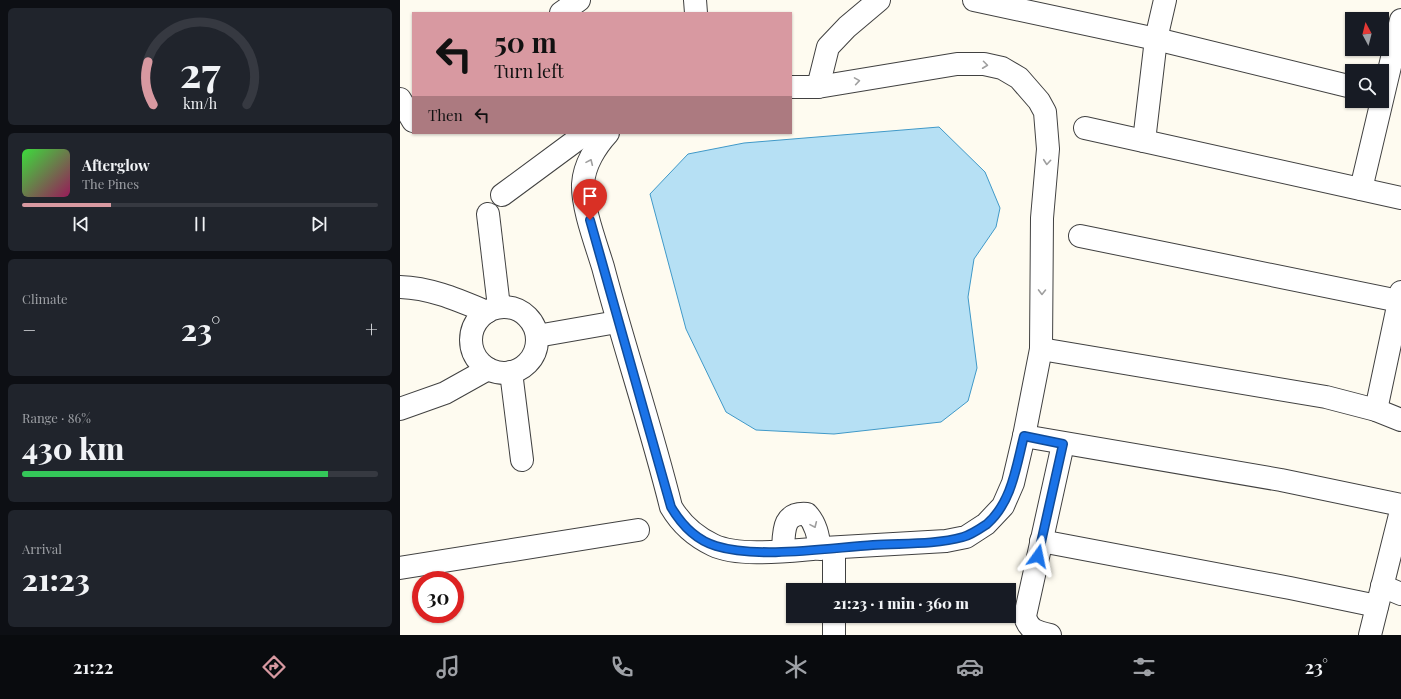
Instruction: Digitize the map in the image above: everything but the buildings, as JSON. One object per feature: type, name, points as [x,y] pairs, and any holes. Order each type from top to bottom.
[{"type":"street","points":[[562,12],[579,0]]},
{"type":"street","points":[[694,0],[696,12]]},
{"type":"street","points":[[818,87],[828,47],[846,27],[879,0]]},
{"type":"street","points":[[974,0],[1156,39],[1345,85]]},
{"type":"street","points":[[1144,141],[1156,39],[1165,0]]},
{"type":"street","points":[[1389,96],[1401,20]]},
{"type":"street","points":[[607,134],[601,140],[588,163],[583,184],[586,205],[671,507],[680,522],[694,534],[714,546],[738,551],[783,551],[946,541],[966,537],[986,524],[1004,506],[1013,483],[1041,350],[1042,218],[1048,135],[1045,112],[1039,101],[1018,78],[1002,68],[984,64],[957,64],[818,87],[792,87]]},
{"type":"street","points":[[400,99],[412,120]]},
{"type":"street","points":[[1361,189],[1385,108]]},
{"type":"street","points":[[400,131],[412,125]]},
{"type":"street","points":[[1085,128],[1401,198]]},
{"type":"street","points":[[502,195],[585,134]]},
{"type":"street","points":[[488,214],[493,309]]},
{"type":"street","points":[[1080,236],[1400,296],[1394,360],[1376,410]]},
{"type":"street","points":[[400,287],[417,288],[493,309],[510,307],[520,310],[528,317],[534,326],[537,336],[537,346],[534,355],[528,363],[511,372],[496,372],[488,369],[479,362],[473,352],[471,341],[472,329],[478,319],[493,309]]},
{"type":"street","points":[[537,336],[618,322]]},
{"type":"street","points":[[1041,350],[1326,397],[1376,410],[1401,420]]},
{"type":"street","points":[[400,409],[445,393],[488,369]]},
{"type":"street","points":[[511,372],[522,460]]},
{"type":"street","points":[[1024,436],[1063,444],[1281,480],[1401,505]]},
{"type":"street","points":[[1050,635],[1033,630],[1029,626],[1025,616],[1063,444]]},
{"type":"street","points":[[1370,635],[1387,595],[1401,511]]},
{"type":"street","points":[[783,551],[784,531],[787,522],[792,515],[799,513],[807,514],[813,520],[817,532],[827,548],[833,583]]},
{"type":"street","points":[[400,568],[638,530]]},
{"type":"street","points":[[1041,542],[1290,588],[1387,595]]},
{"type":"street","points":[[834,623],[834,635]]},
{"type":"water","points":[[939,127],[985,172],[1000,208],[996,227],[974,259],[968,297],[977,368],[968,401],[941,422],[834,434],[756,430],[726,412],[686,329],[650,194],[688,154],[744,143]]},
{"type":"route","points":[[590,220],[671,507],[680,522],[694,534],[714,546],[738,551],[783,551],[918,543],[946,541],[966,537],[986,524],[1004,506],[1013,483],[1024,436],[1063,444],[1038,556]]}]
